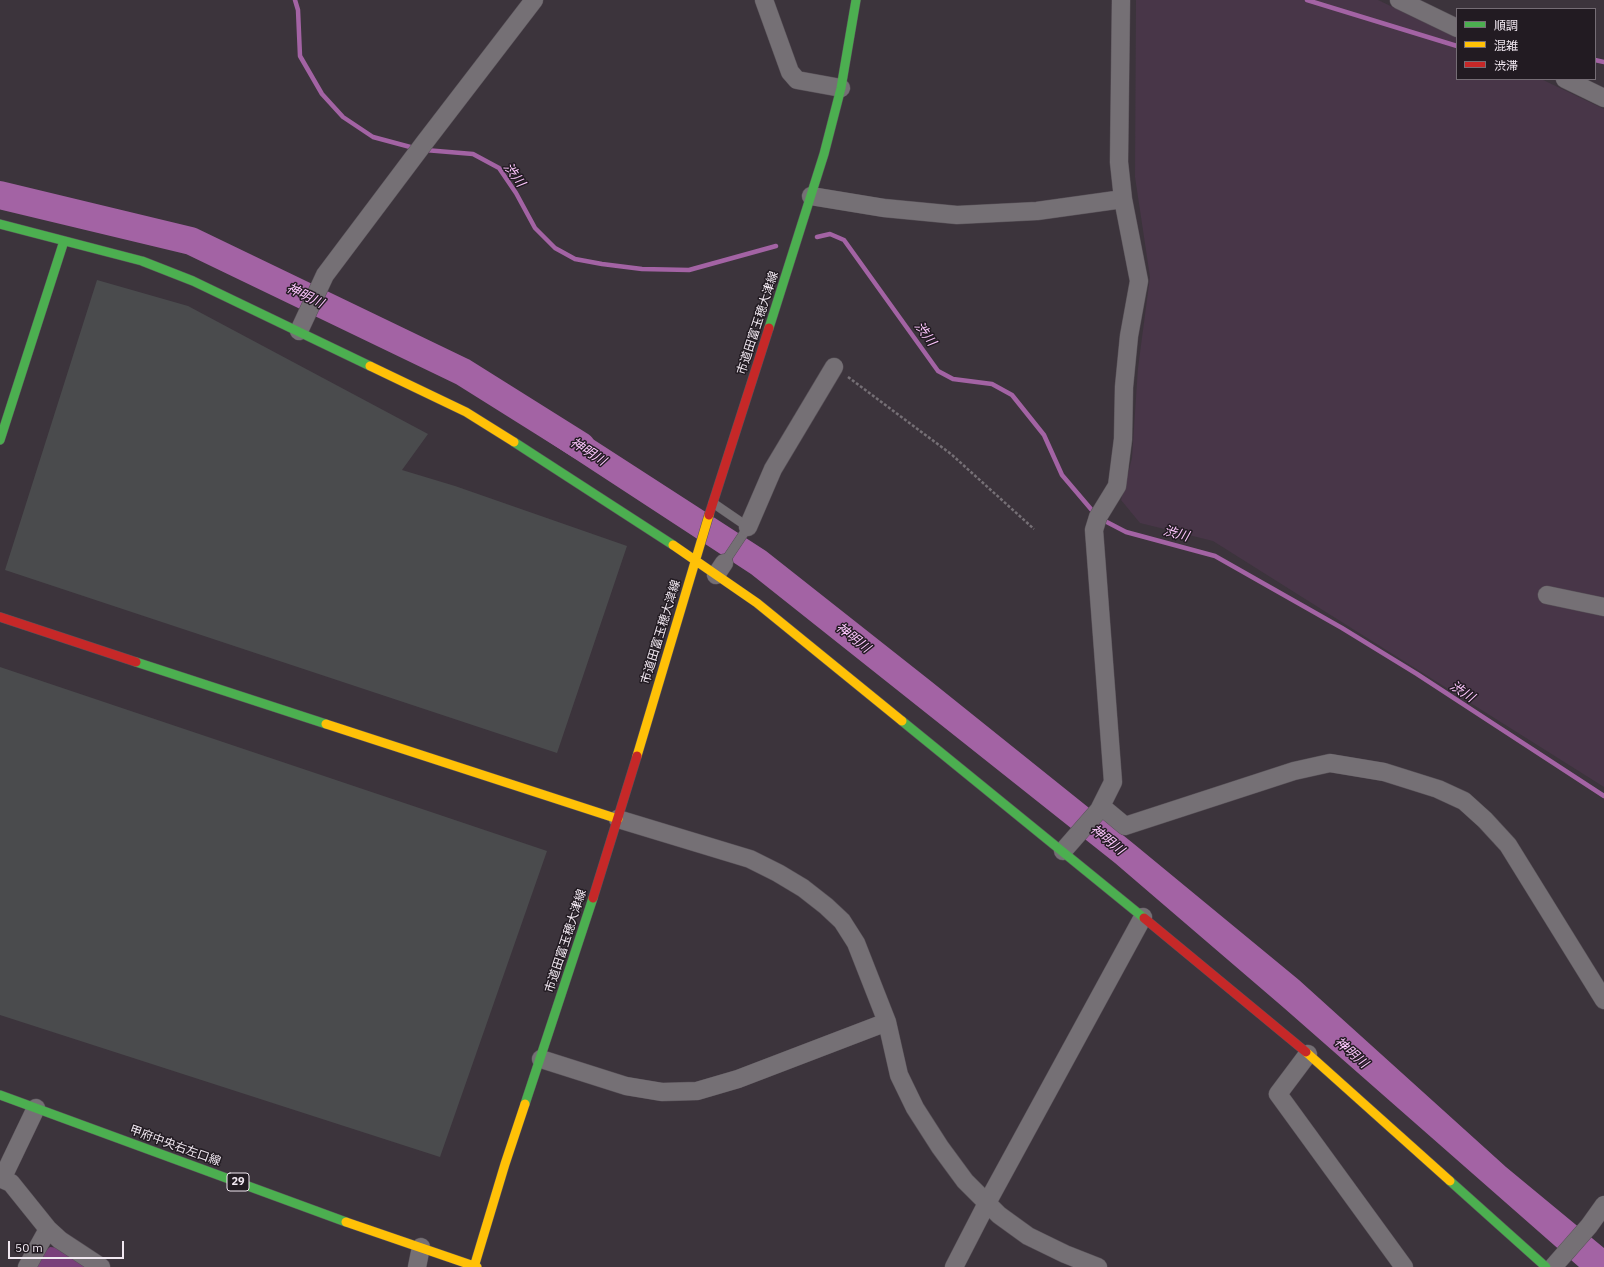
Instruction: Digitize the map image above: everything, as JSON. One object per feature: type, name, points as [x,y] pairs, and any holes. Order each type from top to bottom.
[{"type":"street","points":[[301,326],[325,275],[534,0]]},
{"type":"street","points":[[764,0],[790,72],[797,80],[841,88]]},
{"type":"street","name":"市道田富玉穂大津線","points":[[475,1267],[505,1164],[541,1059],[618,819],[698,550],[824,154],[841,88],[856,0]]},
{"type":"street","points":[[1067,847],[1100,808],[1113,782],[1094,530],[1098,517],[1117,486],[1124,439],[1124,380],[1129,336],[1139,282],[1122,199],[1119,162],[1121,0]]},
{"type":"street","points":[[1399,0],[1456,28]]},
{"type":"street","points":[[1567,80],[1604,98]]},
{"type":"street","points":[[811,196],[884,208],[957,215],[1037,211],[1122,199]]},
{"type":"street","points":[[0,224],[164,269],[301,326],[466,412],[521,446],[695,560],[720,569],[757,603],[1067,847],[1143,918],[1308,1054],[1552,1265],[1589,1226],[1604,1205]]},
{"type":"street","points":[[0,440],[64,241]]},
{"type":"street","points":[[746,530],[773,469],[834,367]]},
{"type":"street","points":[[1547,595],[1604,607]]},
{"type":"street","points":[[0,617],[618,819],[750,859],[778,873],[803,888],[826,906],[842,921],[856,943],[888,1022],[899,1075],[915,1108],[940,1147],[965,1181],[999,1215],[1028,1236],[1065,1254],[1098,1267]]},
{"type":"street","points":[[1100,808],[1125,826],[1294,771],[1330,763],[1384,772],[1438,789],[1464,801],[1485,820],[1508,845],[1604,1000]]},
{"type":"street","points":[[954,1267],[987,1203],[1143,918]]},
{"type":"street","points":[[541,1059],[626,1086],[662,1092],[697,1090],[738,1079],[888,1022]]},
{"type":"street","points":[[1308,1054],[1278,1094],[1404,1267]]},
{"type":"street","name":"甲府中央右左口線","points":[[0,1095],[475,1267]]},
{"type":"street","points":[[36,1108],[1,1179],[11,1183],[48,1230],[60,1240],[101,1267]]},
{"type":"street","points":[[27,1267],[48,1230]]},
{"type":"street","points":[[417,1267],[421,1247]]},
{"type":"lane","points":[[712,505],[746,530],[720,569]]},
{"type":"path","points":[[834,367],[951,454],[1034,529]]},
{"type":"shaded area","points":[[1136,0],[1378,0],[1456,38],[1456,80],[1543,80],[1604,109],[1604,787],[1213,541],[1140,523],[1121,500],[1132,458],[1138,368],[1150,277],[1135,177]]},
{"type":"shaded area","points":[[50,1247],[60,1248],[89,1267],[36,1267],[44,1252]]},
{"type":"water","points":[[554,414],[766,551],[1134,844],[1299,980],[1506,1167],[1604,1248],[1604,1267],[1579,1267],[1284,1008],[1115,863],[751,574],[543,438]]},
{"type":"building","points":[[97,280],[188,306],[428,434],[402,470],[455,486],[627,546],[557,753],[5,570]]},
{"type":"building","points":[[0,667],[547,851],[440,1157],[0,1015]]},
{"type":"waterway","name":"渋川","points":[[295,0],[298,10],[300,56],[322,94],[343,117],[373,137],[414,148]]},
{"type":"waterway","points":[[1307,0],[1456,46]]},
{"type":"waterway","points":[[1596,60],[1604,62]]},
{"type":"waterway","name":"渋川","points":[[425,150],[473,154],[499,168],[516,193],[535,228],[555,248],[575,259],[642,269],[689,270],[776,246]]},
{"type":"waterway","name":"神明川","points":[[0,195],[191,241],[463,372],[581,446]]},
{"type":"waterway","name":"渋川","points":[[817,237],[830,234],[844,240],[938,371],[953,379],[992,384],[1012,395],[1044,435],[1062,475],[1096,515]]},
{"type":"waterway","name":"渋川","points":[[1101,519],[1126,532],[1215,556],[1342,628],[1417,674],[1604,796]]},
{"type":"traffic: fast","points":[[769,328],[824,154],[841,88],[856,0]]},
{"type":"traffic: fast","points":[[0,224],[142,261],[193,281],[370,366]]},
{"type":"traffic: fast","points":[[0,440],[64,241]]},
{"type":"traffic: fast","points":[[514,442],[673,545]]},
{"type":"traffic: fast","points":[[136,662],[326,724]]},
{"type":"traffic: fast","points":[[902,721],[1144,918]]},
{"type":"traffic: fast","points":[[525,1104],[593,898]]},
{"type":"traffic: fast","points":[[0,1095],[346,1222]]},
{"type":"traffic: fast","points":[[1450,1181],[1546,1267]]},
{"type":"traffic: slow","points":[[370,366],[466,412],[514,442]]},
{"type":"traffic: slow","points":[[637,756],[709,515]]},
{"type":"traffic: slow","points":[[673,545],[757,603],[902,721]]},
{"type":"traffic: slow","points":[[326,724],[618,819]]},
{"type":"traffic: slow","points":[[1306,1052],[1450,1181]]},
{"type":"traffic: slow","points":[[474,1267],[525,1104]]},
{"type":"traffic: slow","points":[[346,1222],[477,1267]]},
{"type":"traffic: jam","points":[[709,515],[769,328]]},
{"type":"traffic: jam","points":[[0,617],[136,662]]},
{"type":"traffic: jam","points":[[593,898],[637,756]]},
{"type":"traffic: jam","points":[[1144,918],[1306,1052]]}]
